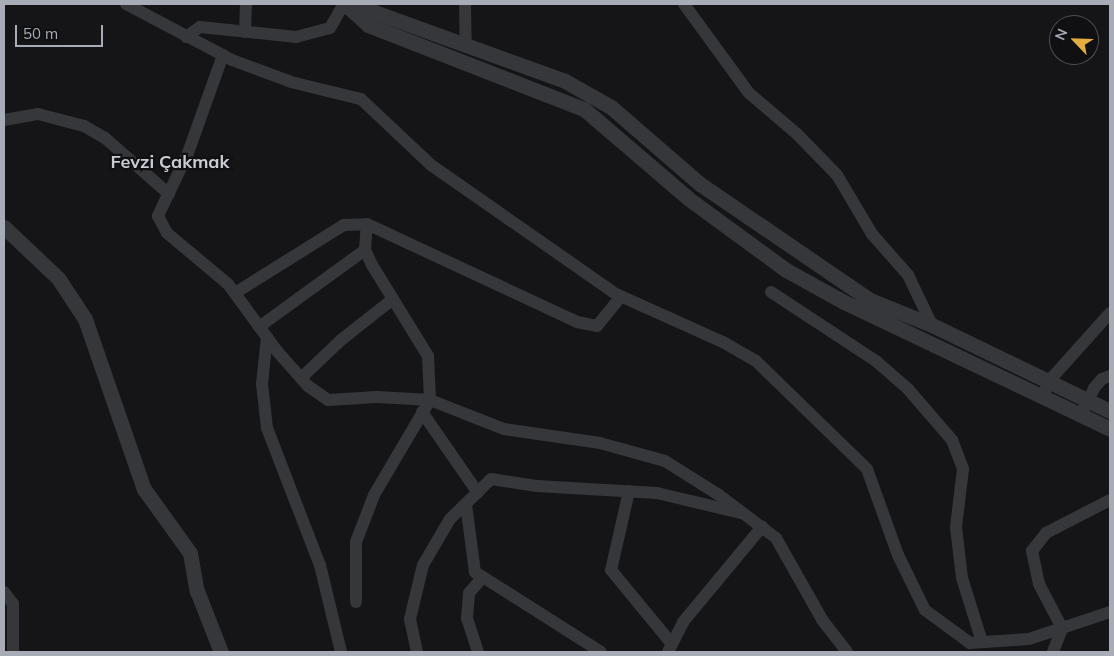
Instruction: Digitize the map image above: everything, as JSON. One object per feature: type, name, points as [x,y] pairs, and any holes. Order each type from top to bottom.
[{"type":"street","points":[[126,4],[223,55],[291,82],[361,99],[431,165],[621,296],[724,342],[756,361],[867,469],[898,555],[925,610],[970,643],[1029,639],[1110,612]]},
{"type":"street","points":[[245,32],[246,4]]},
{"type":"street","points":[[186,37],[200,27],[296,37],[330,28],[345,4],[368,26],[584,109],[689,199],[786,270],[844,302],[1043,396],[1110,430]]},
{"type":"street","points":[[362,4],[369,10],[466,43],[566,81],[611,107],[700,184],[870,300],[932,325],[1110,411]]},
{"type":"street","points":[[465,4],[466,43]]},
{"type":"street","points":[[684,4],[749,93],[797,134],[838,175],[872,234],[908,275],[932,325]]},
{"type":"street","points":[[223,55],[188,153],[158,216],[167,233],[234,293],[300,378],[328,400],[378,396],[430,400],[504,429],[600,443],[665,461],[776,538],[823,621],[847,652]]},
{"type":"street","points":[[4,120],[38,114],[84,126],[105,138],[169,194]]},
{"type":"street","points":[[234,293],[344,225],[367,224],[577,322],[597,326],[621,296]]},
{"type":"street","points":[[356,602],[356,542],[374,494],[430,400],[428,356],[365,250],[367,224]]},
{"type":"street","points":[[4,227],[58,278],[85,319],[144,489],[150,502],[190,553],[197,591],[222,652]]},
{"type":"street","points":[[263,332],[365,250]]},
{"type":"street","points":[[771,292],[876,361],[908,389],[952,440],[963,469],[956,528],[962,578],[982,642]]},
{"type":"street","points":[[300,378],[341,340],[393,299]]},
{"type":"street","points":[[1043,396],[1049,381],[1110,312]]},
{"type":"street","points":[[263,332],[262,384],[268,428],[320,565],[342,652]]},
{"type":"street","points":[[1082,415],[1102,379],[1110,376]]},
{"type":"street","points":[[422,412],[478,493]]},
{"type":"street","points":[[417,652],[410,618],[423,566],[450,519],[491,479],[657,493],[745,515]]},
{"type":"street","points":[[629,491],[611,570],[670,648],[683,622],[762,527]]},
{"type":"street","points":[[1053,652],[1062,628],[1039,584],[1032,551],[1046,533],[1110,500]]},
{"type":"street","points":[[466,504],[475,572],[601,652]]},
{"type":"street","points":[[478,652],[467,618],[469,593],[483,577]]},
{"type":"street","points":[[4,592],[13,604],[13,652]]},
{"type":"district","name":"Fevzi Çakmak","points":[[170,162]]}]
